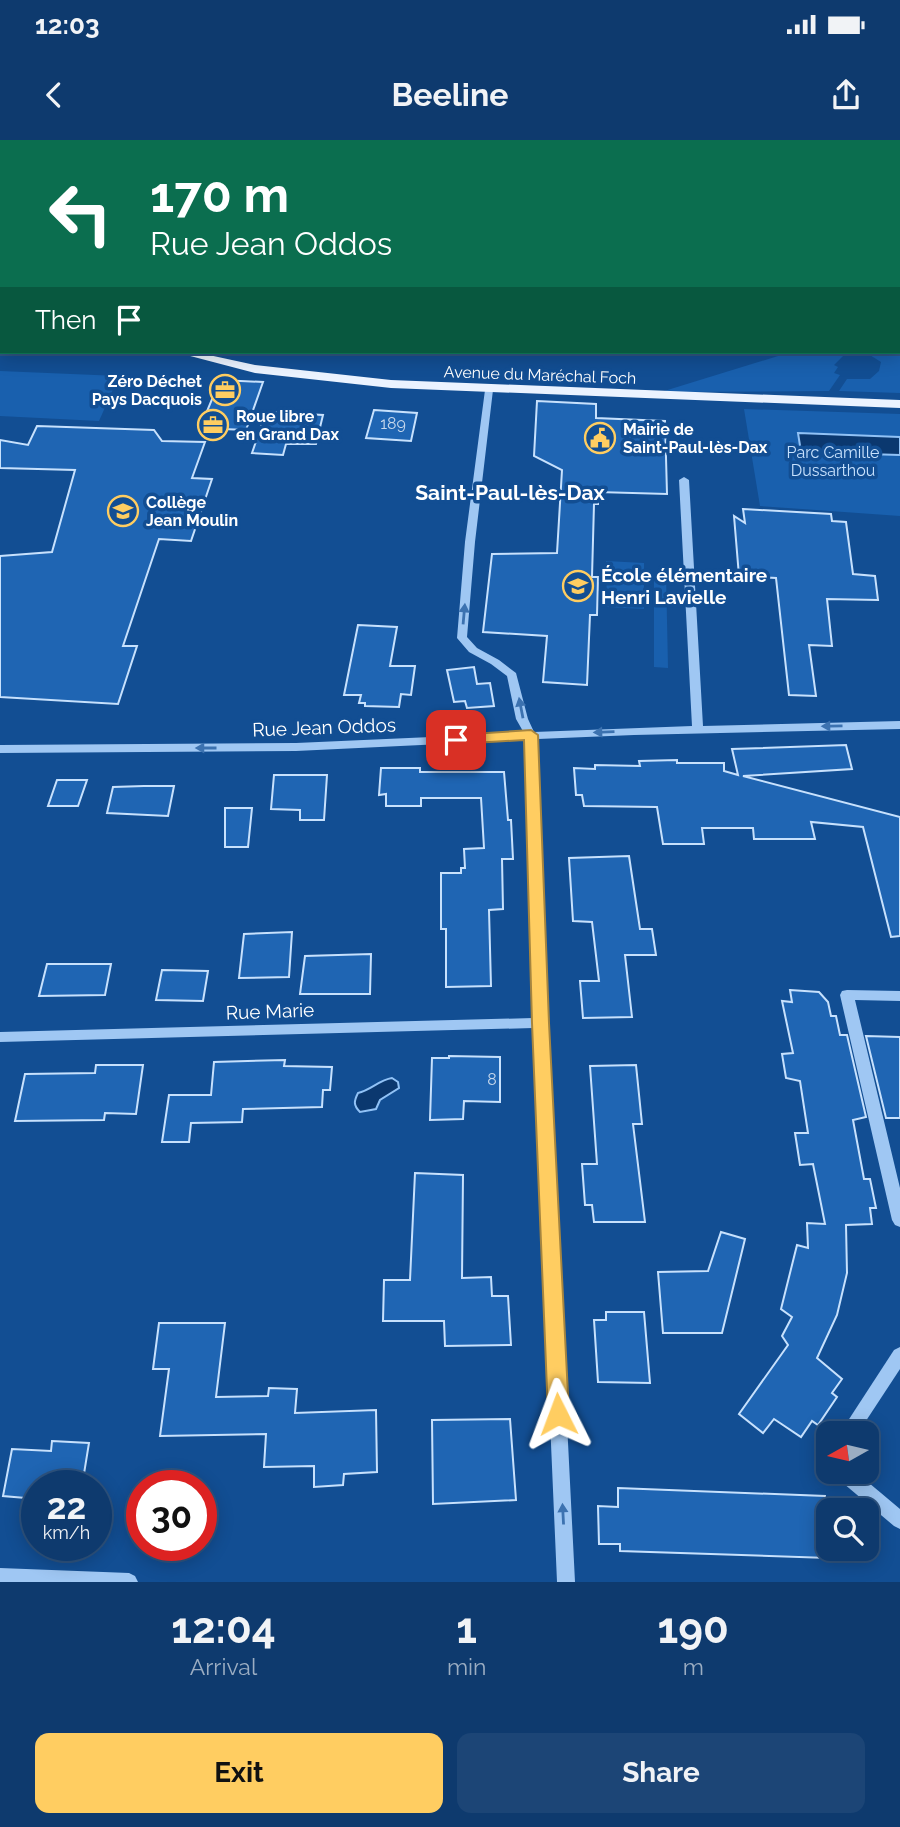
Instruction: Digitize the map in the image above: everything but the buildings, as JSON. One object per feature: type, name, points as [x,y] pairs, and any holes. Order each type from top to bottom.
[{"type":"main road","name":"Avenue du Maréchal Foch","points":[[190,354],[255,369],[328,379],[489,390],[900,404]]},
{"type":"street","points":[[489,390],[470,542],[462,638],[472,650],[512,675],[522,719],[531,735],[540,1023],[566,1582]]},
{"type":"street","points":[[684,480],[698,729]]},
{"type":"street","name":"Rue Jean Oddos","points":[[0,749],[296,747],[531,735],[900,725]]},
{"type":"street","points":[[900,996],[847,995],[900,1220]]},
{"type":"street","name":"Rue Marie","points":[[0,1037],[540,1023]]},
{"type":"street","points":[[856,1421],[900,1355]]},
{"type":"street","points":[[857,1484],[900,1520]]},
{"type":"street","points":[[0,1577],[129,1582]]},
{"type":"green space","points":[[784,354],[845,354],[834,365],[838,367],[834,373],[840,375],[829,391],[661,392]]},
{"type":"green space","points":[[868,354],[900,355],[900,393],[839,391],[847,379],[870,379],[879,371],[881,362]]},
{"type":"green space","points":[[0,371],[119,376],[99,421],[0,416]]},
{"type":"green space","name":"Parc Camille Dussarthou","points":[[744,409],[900,414],[900,516],[760,506]]},
{"type":"green space","points":[[606,561],[644,563],[644,609],[607,607]]},
{"type":"green space","points":[[654,573],[666,573],[668,668],[654,667]]},
{"type":"shaded area","points":[[798,433],[900,437],[900,455],[801,452]]},
{"type":"shaded area","points":[[392,1078],[398,1082],[399,1088],[380,1100],[376,1109],[360,1112],[355,1103],[358,1093]]},
{"type":"place","name":"Zéro Déchet Pays Dacquois","points":[[225,390]]},
{"type":"place","name":"Roue libre en Grand Dax","points":[[213,425]]},
{"type":"place","name":"Mairie de Saint-Paul-lès-Dax","points":[[600,438]]},
{"type":"place","name":"Collège Jean Moulin","points":[[123,511]]},
{"type":"place","name":"École élémentaire Henri Lavielle","points":[[578,586]]},
{"type":"district","name":"Saint-Paul-lès-Dax","points":[[510,492]]},
{"type":"route","points":[[456,740],[531,735],[540,1023],[558,1414]]}]
